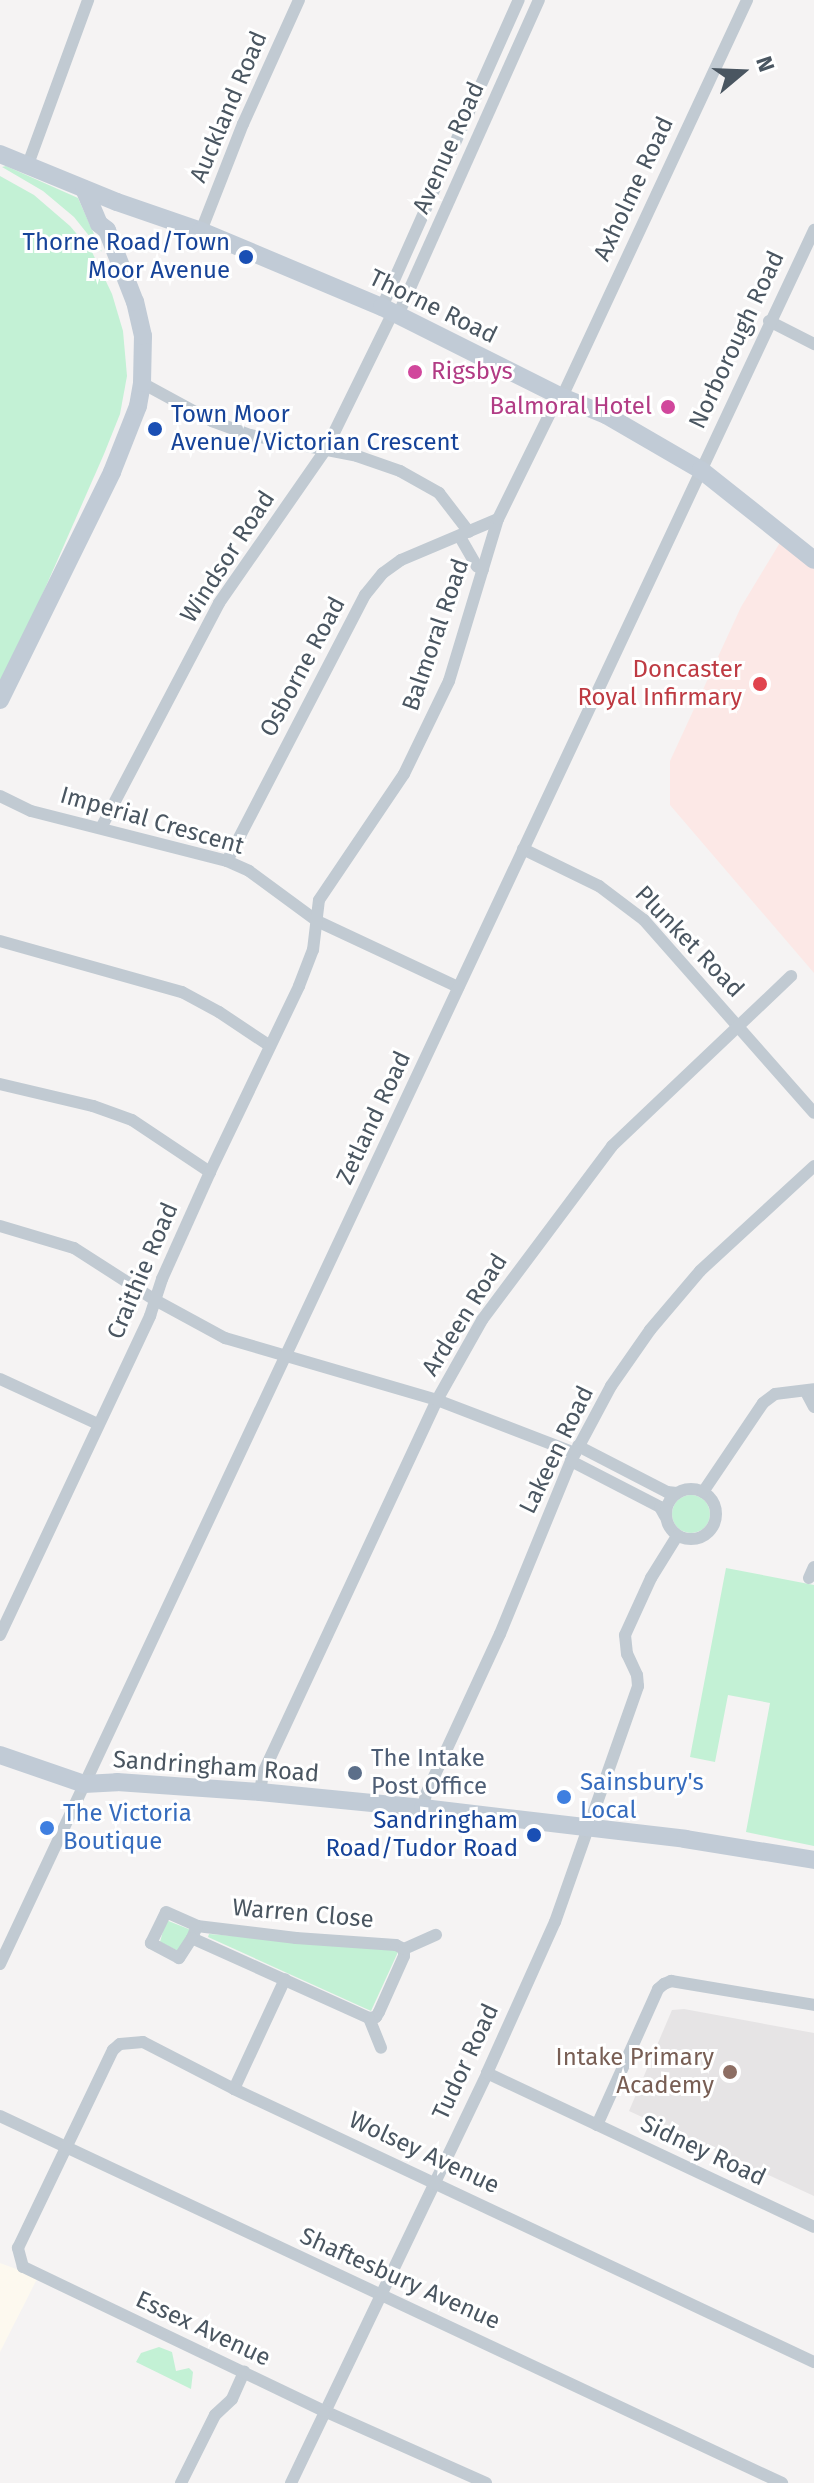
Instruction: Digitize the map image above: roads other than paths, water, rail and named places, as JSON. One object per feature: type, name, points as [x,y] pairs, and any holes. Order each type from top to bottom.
[{"type":"street","points":[[27,167],[88,0]]},
{"type":"street","name":"Auckland Road","points":[[201,231],[250,107],[299,0]]},
{"type":"street","name":"Avenue Road","points":[[391,311],[519,0]]},
{"type":"street","name":"Avenue Road","points":[[391,311],[539,0]]},
{"type":"street","name":"Axholme Road","points":[[560,396],[747,0]]},
{"type":"street","name":"Thorne Road","points":[[0,154],[117,202],[201,231],[391,311],[560,396],[606,415],[701,470],[814,560]]},
{"type":"street","points":[[0,700],[112,472],[138,406],[142,383],[139,317],[107,230],[99,224],[84,189]]},
{"type":"street","points":[[107,230],[117,202]]},
{"type":"street","name":"Norborough Road","points":[[701,470],[814,230]]},
{"type":"street","name":"Windsor Road","points":[[101,828],[219,603],[326,449],[391,311]]},
{"type":"street","points":[[769,321],[814,344]]},
{"type":"street","points":[[142,383],[212,421],[272,441],[326,449],[377,462],[431,487],[448,503],[477,566],[483,570]]},
{"type":"street","name":"Balmoral Road","points":[[317,921],[323,893],[382,812],[431,719],[463,640],[498,519],[560,396]]},
{"type":"street","name":"Zetland Road","points":[[0,1964],[287,1358],[701,470]]},
{"type":"street","name":"Osborne Road","points":[[227,861],[341,635],[365,595],[383,573],[401,560],[498,519]]},
{"type":"street","name":"Imperial Crescent","points":[[0,796],[31,811],[227,861],[249,871],[317,921],[458,987]]},
{"type":"street","name":"Plunket Road","points":[[523,849],[625,903],[814,1113]]},
{"type":"street","name":"Craithie Road","points":[[0,1635],[155,1300],[210,1172],[304,974],[313,950],[317,921]]},
{"type":"street","points":[[0,941],[182,992],[270,1046]]},
{"type":"street","name":"Ardeen Road","points":[[260,1792],[263,1773],[437,1400],[482,1320],[612,1146],[791,976]]},
{"type":"street","points":[[0,1084],[93,1106],[132,1120],[210,1172]]},
{"type":"street","name":"Lakeen Road","points":[[423,1808],[426,1794],[500,1634],[575,1453],[611,1386],[681,1292],[730,1242],[814,1166]]},
{"type":"street","points":[[0,1226],[74,1248],[155,1300],[225,1338],[437,1400],[575,1453],[667,1492],[691,1489],[703,1492],[716,1510],[714,1525],[701,1538],[677,1536],[660,1507],[575,1453]]},
{"type":"street","points":[[0,1379],[98,1424]]},
{"type":"street","points":[[703,1492],[763,1403],[775,1394],[810,1391],[814,1407]]},
{"type":"street","points":[[665,1516],[669,1500],[677,1493]]},
{"type":"street","name":"Tudor Road","points":[[291,2483],[378,2295],[487,2073],[555,1922],[585,1828],[638,1686],[637,1675],[627,1654],[625,1635],[651,1578],[677,1536]]},
{"type":"street","name":"Sandringham Road","points":[[0,1755],[84,1784],[117,1782],[260,1792],[423,1808],[685,1839],[814,1860]]},
{"type":"street","name":"Warren Close","points":[[195,1932],[396,1945],[404,1949],[404,1956],[379,2012],[376,2017],[369,2018],[195,1932]]},
{"type":"street","name":"Warren Close","points":[[404,1949],[436,1935]]},
{"type":"street","points":[[234,2089],[285,1979]]},
{"type":"street","points":[[597,2125],[658,1989],[664,1984],[671,1981],[814,2005]]},
{"type":"street","points":[[369,2018],[381,2048]]},
{"type":"street","name":"Wolsey Avenue","points":[[66,2147],[113,2050],[120,2044],[143,2042],[234,2089],[814,2362]]},
{"type":"street","name":"Sidney Road","points":[[487,2073],[814,2227]]},
{"type":"street","name":"Shaftesbury Avenue","points":[[0,2116],[378,2295],[509,2352],[782,2483]]},
{"type":"street","name":"Essex Avenue","points":[[66,2147],[18,2248],[23,2267],[324,2411],[486,2483]]},
{"type":"street","points":[[181,2483],[215,2415],[232,2399],[244,2372]]},
{"type":"place","name":"Thorne Road/Town Moor Avenue","points":[[246,257]]},
{"type":"place","name":"Rigsbys","points":[[415,372]]},
{"type":"place","name":"Balmoral Hotel","points":[[668,407]]},
{"type":"place","name":"Town Moor Avenue/Victorian Crescent","points":[[155,429]]},
{"type":"place","name":"Doncaster Royal Infirmary","points":[[760,684]]},
{"type":"place","name":"The Intake Post Office","points":[[355,1773]]},
{"type":"place","name":"Sainsbury's Local","points":[[564,1797]]},
{"type":"place","name":"The Victoria Boutique","points":[[47,1828]]},
{"type":"place","name":"Sandringham Road/Tudor Road","points":[[534,1835]]},
{"type":"place","name":"Intake Primary Academy","points":[[730,2072]]}]
